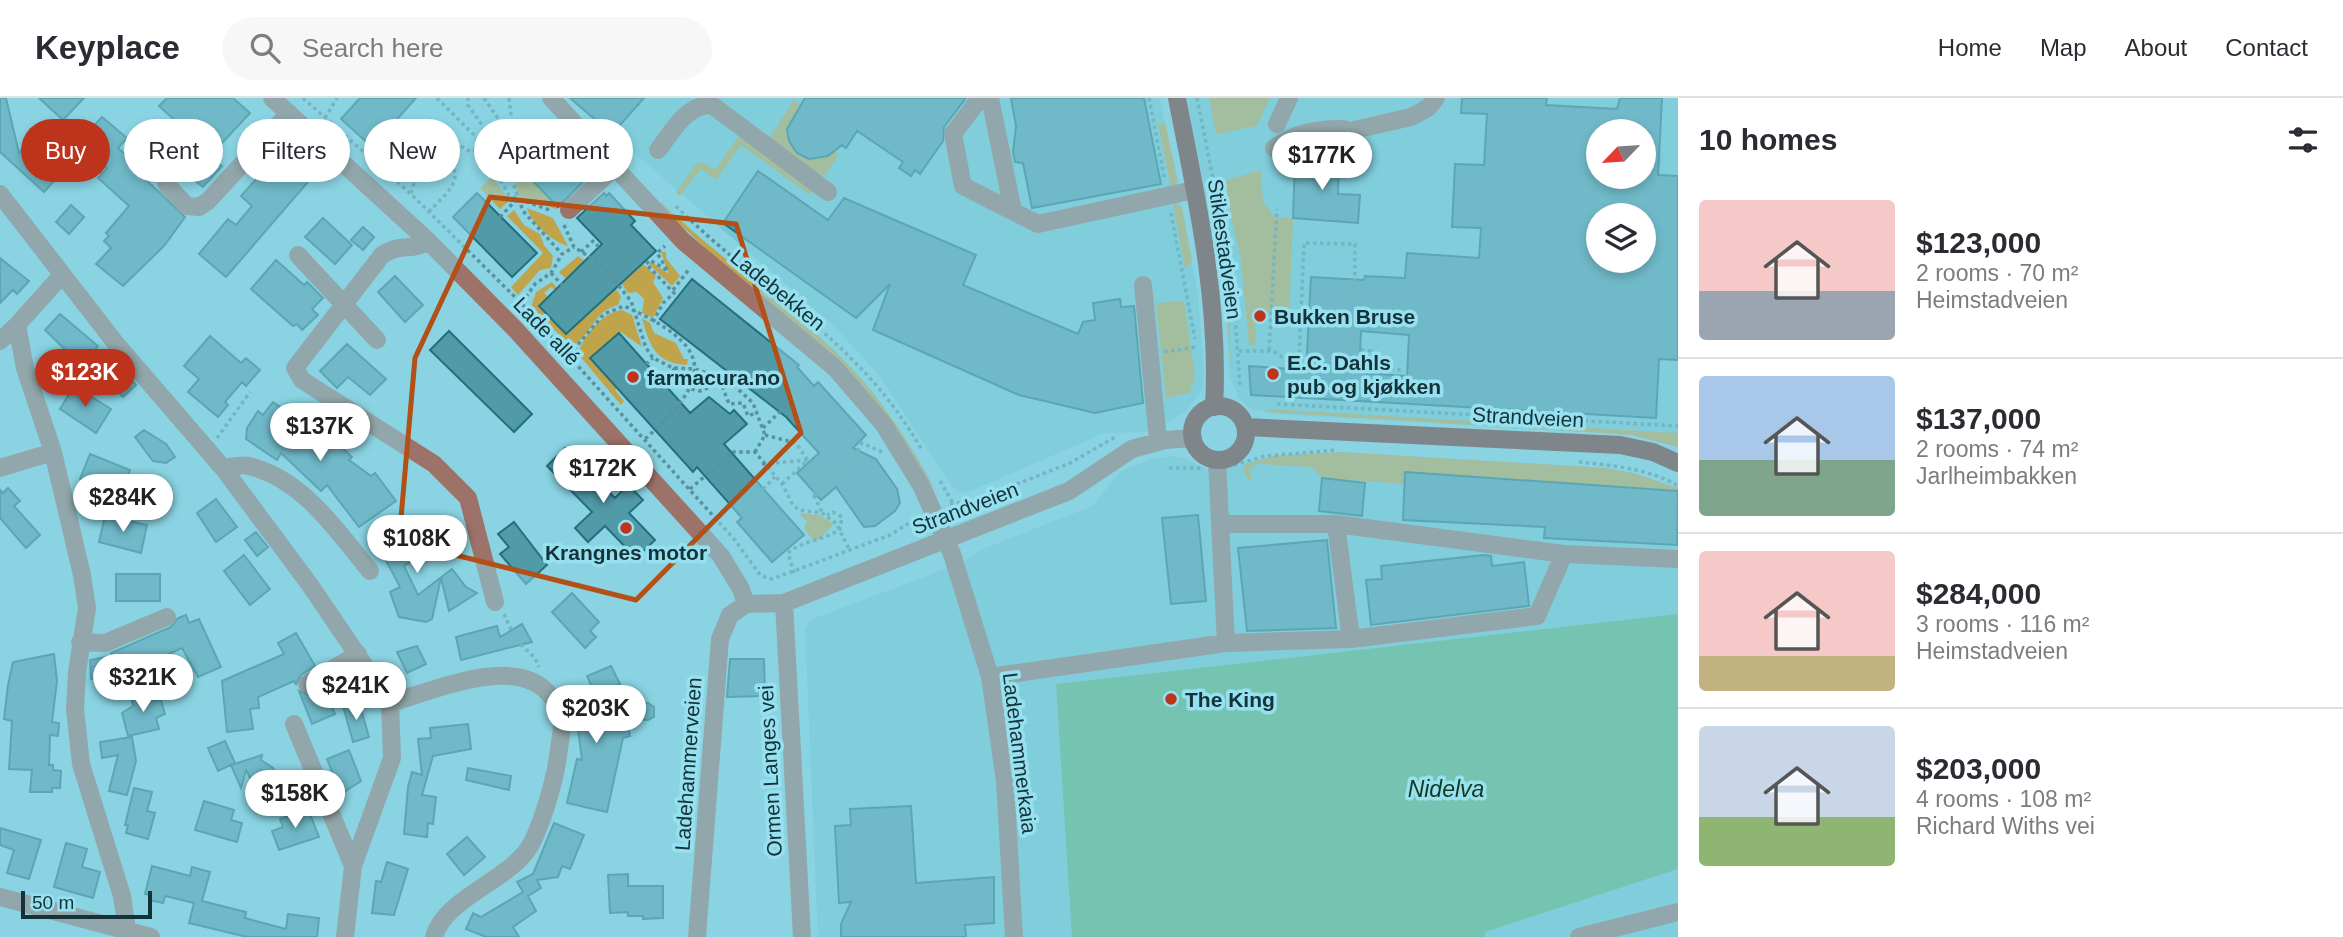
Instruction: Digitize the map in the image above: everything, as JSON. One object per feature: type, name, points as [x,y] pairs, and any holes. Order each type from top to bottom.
[{"type":"main road","name":"Stiklestadveien","points":[[1177,98],[1210,276],[1214,329],[1213,407]]},
{"type":"main road","points":[[1213,407],[1234,411],[1245,427],[1245,442],[1237,454],[1218,464],[1203,455],[1193,438],[1195,421],[1213,407]]},
{"type":"main road","name":"Strandveien","points":[[1245,427],[1619,445],[1653,452],[1678,463]]},
{"type":"street","name":"Lade allé","points":[[272,98],[428,241],[590,410],[720,556],[741,589],[746,604]]},
{"type":"street","name":"Ladebekken","points":[[551,98],[570,119]]},
{"type":"street","points":[[980,98],[953,135],[963,186],[1038,224],[1194,190]]},
{"type":"street","points":[[990,98],[1013,211]]},
{"type":"street","points":[[1277,124],[1289,98]]},
{"type":"street","points":[[1354,130],[1411,117],[1428,108],[1436,98]]},
{"type":"street","points":[[658,150],[689,111],[698,105],[712,105],[828,192]]},
{"type":"street","points":[[166,182],[187,206],[199,206],[208,201],[289,113]]},
{"type":"street","points":[[569,210],[599,182]]},
{"type":"street","name":"Ladebekken","points":[[627,182],[683,241],[800,335],[854,387],[896,442],[947,538]]},
{"type":"street","points":[[0,194],[62,275],[223,468],[358,654],[390,703],[391,758],[353,866],[345,937]]},
{"type":"street","points":[[428,241],[419,247],[395,246],[382,255],[295,369],[302,380],[434,464],[468,498],[498,604]]},
{"type":"street","points":[[298,255],[377,340]]},
{"type":"street","points":[[0,341],[62,275]]},
{"type":"street","points":[[1143,285],[1158,441]]},
{"type":"street","points":[[17,325],[25,368],[53,452],[87,608],[80,642],[75,709],[81,764],[122,896],[142,935]]},
{"type":"street","name":"Strandveien","points":[[746,604],[783,603],[1069,491],[1132,449],[1158,441],[1193,438]]},
{"type":"street","points":[[0,468],[53,452]]},
{"type":"street","points":[[1218,464],[1226,643]]},
{"type":"street","points":[[223,468],[248,465],[287,482],[316,506],[370,571]]},
{"type":"street","points":[[1221,524],[1336,524],[1564,554],[1678,559]]},
{"type":"street","points":[[1336,524],[1351,639]]},
{"type":"street","name":"Ladehammerkaia","points":[[947,538],[990,677],[1005,781],[1014,937]]},
{"type":"street","points":[[990,677],[1226,643],[1351,639],[1537,616],[1564,554]]},
{"type":"street","name":"Ormen Langes vei","points":[[783,603],[802,937]]},
{"type":"street","name":"Ladehammerveien","points":[[696,937],[720,639],[730,615],[746,604]]},
{"type":"street","points":[[80,642],[104,643],[167,617]]},
{"type":"street","points":[[307,684],[358,654]]},
{"type":"street","points":[[390,703],[477,678],[513,675],[533,680],[554,700],[562,718],[556,771],[529,848],[512,869],[446,914],[434,937]]},
{"type":"street","points":[[294,724],[353,866]]},
{"type":"street","points":[[0,897],[142,935]]},
{"type":"street","points":[[1579,937],[1678,912]]},
{"type":"path","points":[[325,118],[337,98]]},
{"type":"path","points":[[437,98],[460,118],[474,137]]},
{"type":"path","points":[[468,98],[471,111],[477,119]]},
{"type":"path","points":[[484,98],[506,130],[512,124],[509,98]]},
{"type":"path","points":[[1149,98],[1198,360]]},
{"type":"path","points":[[1197,98],[1232,275],[1240,385]]},
{"type":"path","points":[[411,194],[413,182]]},
{"type":"path","points":[[429,212],[456,182]]},
{"type":"path","points":[[499,182],[517,199],[551,211],[565,227],[574,247],[611,273],[635,311],[646,348],[653,358],[673,368],[695,369],[728,380],[752,403],[758,412],[765,435],[755,452]]},
{"type":"path","points":[[512,182],[517,199],[531,223],[562,254]]},
{"type":"path","points":[[500,217],[517,199]]},
{"type":"path","points":[[1269,351],[1277,209]]},
{"type":"path","points":[[581,253],[593,241],[600,248]]},
{"type":"path","points":[[1299,360],[1304,243],[1355,244],[1353,349],[1371,351],[1370,368]]},
{"type":"path","points":[[665,246],[657,253],[667,271],[650,260],[646,264],[673,290]]},
{"type":"path","points":[[522,304],[535,284],[551,272],[562,254],[574,247]]},
{"type":"path","points":[[653,322],[663,303],[673,297],[673,290],[688,271]]},
{"type":"path","points":[[551,272],[564,287]]},
{"type":"path","points":[[569,355],[604,314],[624,306],[686,344],[692,352],[695,369],[691,390],[645,439]]},
{"type":"path","points":[[1150,353],[1196,347]]},
{"type":"path","points":[[1239,351],[1269,351],[1299,360],[1402,370]]},
{"type":"path","points":[[646,364],[653,358]]},
{"type":"path","points":[[673,368],[691,390],[700,391],[716,383],[724,385]]},
{"type":"path","points":[[724,385],[728,380]]},
{"type":"path","points":[[724,385],[729,404],[743,402],[748,416],[758,412]]},
{"type":"path","points":[[206,449],[250,392]]},
{"type":"path","points":[[1276,404],[1678,426]]},
{"type":"path","points":[[763,428],[787,405]]},
{"type":"path","points":[[675,406],[685,417]]},
{"type":"path","points":[[765,435],[796,443],[816,472],[814,496],[825,514],[840,529],[850,551]]},
{"type":"path","points":[[945,506],[978,500],[1070,463],[1118,436]]},
{"type":"path","points":[[814,496],[851,463],[862,443],[874,451]]},
{"type":"path","points":[[1169,468],[1218,464],[1265,456],[1347,450]]},
{"type":"path","points":[[690,489],[733,452],[755,452]]},
{"type":"path","points":[[755,452],[762,464],[782,484],[799,510],[825,514],[833,512],[842,517],[840,529],[821,541],[793,548],[788,553],[794,573]]},
{"type":"path","points":[[762,464],[808,460]]},
{"type":"path","points":[[782,484],[808,460]]},
{"type":"path","points":[[1569,461],[1666,478],[1678,486]]},
{"type":"path","points":[[816,472],[838,474]]},
{"type":"path","points":[[763,489],[775,477]]},
{"type":"path","points":[[761,576],[772,579],[794,573],[890,535],[924,515]]},
{"type":"path","points":[[498,604],[516,640],[540,667],[533,680]]},
{"type":"highlighted area","points":[[490,197],[736,224],[801,433],[636,600],[399,541],[415,358]]},
{"type":"shaded area","points":[[571,98],[1160,98],[1198,295],[1204,372],[1202,390],[1186,411],[1150,432],[1104,433],[969,492],[959,491],[951,485],[879,375],[835,327],[633,152],[633,119],[595,119]]},
{"type":"shaded area","points":[[1187,98],[1678,98],[1678,447],[1632,435],[1277,414],[1250,408],[1239,399],[1230,377],[1225,292]]},
{"type":"shaded area","points":[[1209,98],[1270,98],[1257,126],[1216,134]]},
{"type":"shaded area","points":[[794,100],[808,112],[832,149],[839,155],[824,176],[798,163],[768,140]]},
{"type":"shaded area","points":[[1165,122],[1178,182],[1171,189],[1158,124]]},
{"type":"shaded area","points":[[739,136],[814,190],[810,195],[741,145],[716,180],[701,169],[680,196],[676,192],[696,164],[703,162],[715,170]]},
{"type":"shaded area","points":[[1261,170],[1263,202],[1274,217],[1293,218],[1289,314],[1256,313],[1255,345],[1249,345],[1241,261],[1224,181]]},
{"type":"shaded area","points":[[487,182],[496,182],[510,200],[500,209],[480,188]]},
{"type":"shaded area","points":[[515,182],[534,182],[558,207],[556,209],[517,196]]},
{"type":"shaded area","points":[[1207,189],[1228,300],[1232,378],[1225,292]]},
{"type":"shaded area","points":[[661,202],[818,335],[855,371],[896,424],[941,499],[891,421],[837,358],[727,268],[658,204]]},
{"type":"shaded area","points":[[1173,203],[1182,207],[1192,261],[1185,269]]},
{"type":"shaded area","points":[[527,208],[553,218],[568,246],[543,231]]},
{"type":"shaded area","points":[[514,210],[524,225],[540,234],[544,245],[553,256],[551,268],[540,270],[518,295],[511,287],[543,253],[507,216]]},
{"type":"shaded area","points":[[601,252],[627,279],[643,264],[656,276],[653,282],[663,298],[653,318],[642,313],[644,299],[637,292],[628,293]]},
{"type":"shaded area","points":[[661,252],[666,252],[666,258],[680,276],[672,286],[649,264],[651,262],[669,274]]},
{"type":"shaded area","points":[[578,256],[585,261],[566,279],[559,272]]},
{"type":"shaded area","points":[[585,261],[610,279],[621,297],[618,305],[602,313],[584,336],[571,346],[531,307],[536,292],[552,282],[557,288],[555,290],[551,287],[544,293],[548,297],[539,306],[566,334],[612,290]]},
{"type":"shaded area","points":[[1184,301],[1195,375],[1190,393],[1166,398],[1156,303]]},
{"type":"shaded area","points":[[622,310],[632,315],[642,347],[621,332],[591,358],[617,388],[615,390],[624,401],[621,405],[578,354],[594,326],[608,315]]},
{"type":"shaded area","points":[[642,318],[650,323],[654,333],[676,343],[684,359],[688,359],[687,365],[668,361],[655,351]]},
{"type":"shaded area","points":[[1267,409],[1678,433],[1678,447],[1632,435],[1264,412]]},
{"type":"shaded area","points":[[1340,452],[1606,468],[1633,473],[1678,488],[1678,614],[1056,684],[1072,937],[818,937],[805,630],[810,620],[961,563],[978,551],[1092,506],[1121,471],[1149,460],[1172,456],[1186,458],[1215,471],[1274,456]]},
{"type":"shaded area","points":[[1340,452],[1606,468],[1633,473],[1678,490],[1406,473],[1405,484],[1322,478],[1312,467],[1258,464],[1249,469],[1252,478],[1249,480],[1243,471],[1246,464],[1274,456]]},
{"type":"shaded area","points":[[798,513],[820,515],[834,524],[820,539],[813,540],[804,529],[807,521]]},
{"type":"shaded area","points":[[1678,869],[1678,937],[1486,937],[1484,932]]},
{"type":"water","name":"Nidelva","points":[[1678,614],[1678,869],[1485,932],[1486,937],[1072,937],[1056,684]]},
{"type":"building","points":[[0,98],[6,98],[19,153],[21,151],[21,171],[0,152]]},
{"type":"building","points":[[39,98],[84,98],[62,119]]},
{"type":"building","points":[[167,98],[233,98],[250,113],[244,119],[237,119],[237,127],[223,142],[223,119],[173,119],[159,106]]},
{"type":"building","points":[[360,98],[416,98],[397,119],[364,119],[364,140],[350,127],[350,119],[341,119]]},
{"type":"building","points":[[570,98],[644,98],[625,119],[594,119]]},
{"type":"building","points":[[805,98],[966,98],[944,127],[943,141],[920,174],[915,170],[911,176],[899,168],[903,162],[857,131],[846,148],[842,145],[828,156],[809,159],[797,153],[789,141],[787,129]]},
{"type":"building","points":[[1011,98],[1144,98],[1161,184],[1032,208],[1023,163],[1015,162],[1013,152],[1016,126]]},
{"type":"building","points":[[1462,98],[1547,98],[1546,105],[1617,109],[1620,98],[1662,98],[1658,175],[1678,176],[1678,360],[1659,359],[1656,418],[1251,395],[1249,366],[1306,370],[1311,277],[1364,280],[1365,276],[1405,278],[1407,253],[1479,258],[1481,228],[1452,227],[1455,164],[1484,165],[1487,114],[1461,113]],"holes":[[[1361,331],[1409,335],[1407,376],[1359,373]]]},
{"type":"building","points":[[110,124],[124,135],[124,141],[118,148],[124,153],[124,182],[148,182],[185,217],[164,246],[123,286],[96,264],[111,248],[104,241],[109,236],[106,233],[129,206],[102,182],[110,182]]},
{"type":"building","points":[[1323,152],[1323,157],[1339,158],[1338,194],[1360,195],[1358,223],[1293,218],[1295,161]]},
{"type":"building","points":[[758,171],[828,220],[844,198],[976,255],[963,285],[1078,334],[1083,322],[1095,320],[1093,303],[1120,299],[1121,307],[1134,306],[1143,403],[1095,413],[1019,395],[873,330],[890,284],[856,318],[723,223]]},
{"type":"building","points":[[33,182],[53,182],[44,192]]},
{"type":"building","points":[[253,182],[308,182],[226,277],[199,254],[228,219],[236,225],[252,206],[241,196]]},
{"type":"building","points":[[534,182],[583,182],[558,207]]},
{"type":"building","points":[[477,193],[537,253],[512,277],[453,217]]},
{"type":"building","points":[[604,193],[606,196],[609,193],[635,221],[631,225],[656,251],[566,334],[539,306],[602,244],[577,218]]},
{"type":"building","points":[[71,205],[84,217],[69,234],[56,222]]},
{"type":"building","points":[[323,218],[352,245],[335,264],[305,237]]},
{"type":"building","points":[[363,227],[374,237],[363,250],[351,240]]},
{"type":"building","points":[[0,258],[29,281],[17,294],[13,290],[0,303]]},
{"type":"building","points":[[276,260],[304,285],[307,282],[323,298],[312,309],[318,315],[302,330],[297,324],[293,326],[251,289]]},
{"type":"building","points":[[395,276],[423,305],[405,322],[378,292]]},
{"type":"building","points":[[692,279],[799,365],[797,367],[814,386],[818,382],[866,435],[853,448],[876,459],[897,489],[900,503],[895,511],[875,526],[864,527],[836,487],[821,500],[797,473],[819,453],[786,417],[660,319]]},
{"type":"building","points":[[60,314],[98,346],[81,365],[45,330]]},
{"type":"building","points":[[449,331],[532,414],[514,432],[430,350]]},
{"type":"building","points":[[619,333],[690,413],[709,397],[730,414],[734,410],[747,424],[724,444],[804,535],[772,562],[737,522],[742,518],[697,467],[693,472],[590,358]]},
{"type":"building","points":[[210,336],[241,363],[246,358],[260,370],[246,386],[242,382],[225,402],[228,405],[218,417],[188,392],[199,379],[184,366]]},
{"type":"building","points":[[347,344],[386,379],[370,395],[348,377],[337,388],[320,371]]},
{"type":"building","points":[[122,369],[136,385],[123,397],[109,382]]},
{"type":"building","points":[[74,386],[111,409],[96,433],[60,409]]},
{"type":"building","points":[[273,402],[301,422],[299,425],[319,440],[327,434],[352,457],[349,460],[371,476],[375,473],[396,501],[359,527],[327,485],[321,491],[281,453],[277,460],[246,439],[247,428],[258,411],[263,415]]},
{"type":"building","points":[[144,430],[166,444],[175,457],[166,463],[153,461],[135,437]]},
{"type":"building","points":[[565,448],[615,498],[628,485],[643,500],[629,513],[655,540],[636,558],[605,526],[588,542],[575,528],[592,512],[547,466]]},
{"type":"building","points":[[90,454],[130,470],[121,495],[80,479]]},
{"type":"building","points":[[1405,472],[1678,491],[1677,545],[1544,538],[1545,527],[1403,520]]},
{"type":"building","points":[[1322,478],[1365,483],[1362,516],[1319,511]]},
{"type":"building","points":[[8,488],[20,501],[14,506],[40,535],[26,548],[0,518],[0,490],[3,493]]},
{"type":"building","points":[[216,499],[237,527],[216,542],[197,513]]},
{"type":"building","points":[[1198,515],[1206,601],[1171,604],[1162,518]]},
{"type":"building","points":[[105,516],[147,525],[141,553],[99,542]]},
{"type":"building","points":[[415,519],[432,549],[404,566],[418,595],[452,569],[466,587],[477,593],[449,611],[441,578],[432,619],[426,622],[399,617],[390,592],[400,587],[375,540]]},
{"type":"building","points":[[514,522],[547,565],[526,584],[500,554],[509,547],[498,534]]},
{"type":"building","points":[[256,532],[268,547],[257,556],[245,540]]},
{"type":"building","points":[[1327,540],[1336,628],[1247,631],[1238,548]]},
{"type":"building","points":[[244,555],[270,589],[250,605],[224,571]]},
{"type":"building","points":[[1491,556],[1492,566],[1524,562],[1529,606],[1371,625],[1366,580],[1382,579],[1381,566]]},
{"type":"building","points":[[116,574],[160,574],[160,601],[116,601]]},
{"type":"building","points":[[572,593],[599,622],[590,631],[596,637],[585,648],[552,612]]},
{"type":"building","points":[[186,615],[189,623],[199,619],[221,667],[198,677],[182,648],[109,681],[108,677],[91,679],[90,660],[112,656],[111,653],[171,627],[178,618]]},
{"type":"building","points":[[522,624],[532,642],[461,660],[456,637],[497,626],[500,637]]},
{"type":"building","points":[[296,633],[315,666],[301,675],[296,684],[294,681],[258,697],[259,708],[250,709],[253,729],[227,732],[222,681],[284,654],[278,643]]},
{"type":"building","points":[[417,646],[426,664],[407,673],[397,652]]},
{"type":"building","points":[[54,654],[57,681],[52,722],[59,723],[58,736],[50,735],[49,765],[53,765],[53,770],[61,771],[60,788],[52,788],[52,792],[30,792],[32,770],[9,769],[12,721],[4,719],[8,685],[13,662]]},
{"type":"building","points":[[730,659],[764,659],[765,696],[727,697]]},
{"type":"building","points":[[611,666],[620,684],[598,695],[598,720],[625,714],[630,736],[623,738],[607,812],[567,803],[577,759],[582,760],[576,714],[573,715],[566,699],[592,687],[587,676]]},
{"type":"building","points":[[324,687],[335,714],[312,724],[299,691],[308,695]]},
{"type":"building","points":[[149,690],[152,701],[161,700],[165,714],[156,718],[159,729],[128,736],[122,713],[133,706],[131,696]]},
{"type":"building","points":[[359,702],[369,737],[353,742],[343,706]]},
{"type":"building","points":[[629,702],[648,703],[654,707],[654,717],[648,720],[629,719]]},
{"type":"building","points":[[468,724],[471,749],[433,756],[422,795],[436,797],[433,824],[428,823],[427,837],[404,834],[412,772],[422,775],[418,739],[431,738],[430,728]]},
{"type":"building","points":[[132,737],[136,761],[127,795],[109,791],[118,755],[102,758],[100,742]]},
{"type":"building","points":[[225,741],[235,763],[218,771],[208,748]]},
{"type":"building","points":[[349,750],[361,781],[341,794],[327,759]]},
{"type":"building","points":[[262,755],[261,760],[273,768],[279,781],[257,791],[246,770],[241,788],[231,765]]},
{"type":"building","points":[[468,768],[511,776],[509,790],[466,780]]},
{"type":"building","points":[[305,786],[310,799],[294,805],[289,792]]},
{"type":"building","points":[[134,788],[152,792],[147,811],[155,813],[148,839],[126,833],[128,825],[125,825]]},
{"type":"building","points":[[204,801],[234,810],[231,820],[242,823],[237,842],[195,830]]},
{"type":"building","points":[[911,806],[916,883],[994,877],[994,923],[965,925],[966,937],[841,937],[841,924],[851,902],[839,903],[835,826],[851,825],[850,809]]},
{"type":"building","points":[[308,809],[319,837],[279,850],[272,831],[283,827],[280,819]]},
{"type":"building","points":[[554,823],[584,835],[570,869],[562,866],[558,877],[537,880],[541,888],[528,896],[536,911],[513,927],[519,937],[486,937],[466,929],[473,913],[481,917],[523,892],[517,882],[533,874]]},
{"type":"building","points":[[0,828],[41,840],[29,879],[7,873],[14,850],[0,845]]},
{"type":"building","points":[[467,837],[485,857],[464,875],[447,854]]},
{"type":"building","points":[[66,843],[87,849],[82,867],[100,872],[93,898],[54,887]]},
{"type":"building","points":[[387,862],[408,869],[394,915],[372,913],[376,881],[381,882]]},
{"type":"building","points":[[152,866],[190,876],[192,867],[210,872],[202,901],[246,912],[245,918],[286,929],[288,914],[319,918],[317,937],[247,937],[189,923],[194,903],[165,896],[163,903],[149,900],[150,895],[145,894]]},
{"type":"building","points":[[628,874],[628,886],[663,886],[663,918],[643,919],[643,916],[628,916],[628,912],[610,913],[608,875]]},
{"type":"place","name":"Bukken Bruse","points":[[1260,316]]},
{"type":"place","name":"E.C. Dahls pub og kjøkken","points":[[1273,374]]},
{"type":"place","name":"farmacura.no","points":[[633,377]]},
{"type":"place","name":"Krangnes motor","points":[[626,528]]},
{"type":"place","name":"The King","points":[[1171,699]]}]
